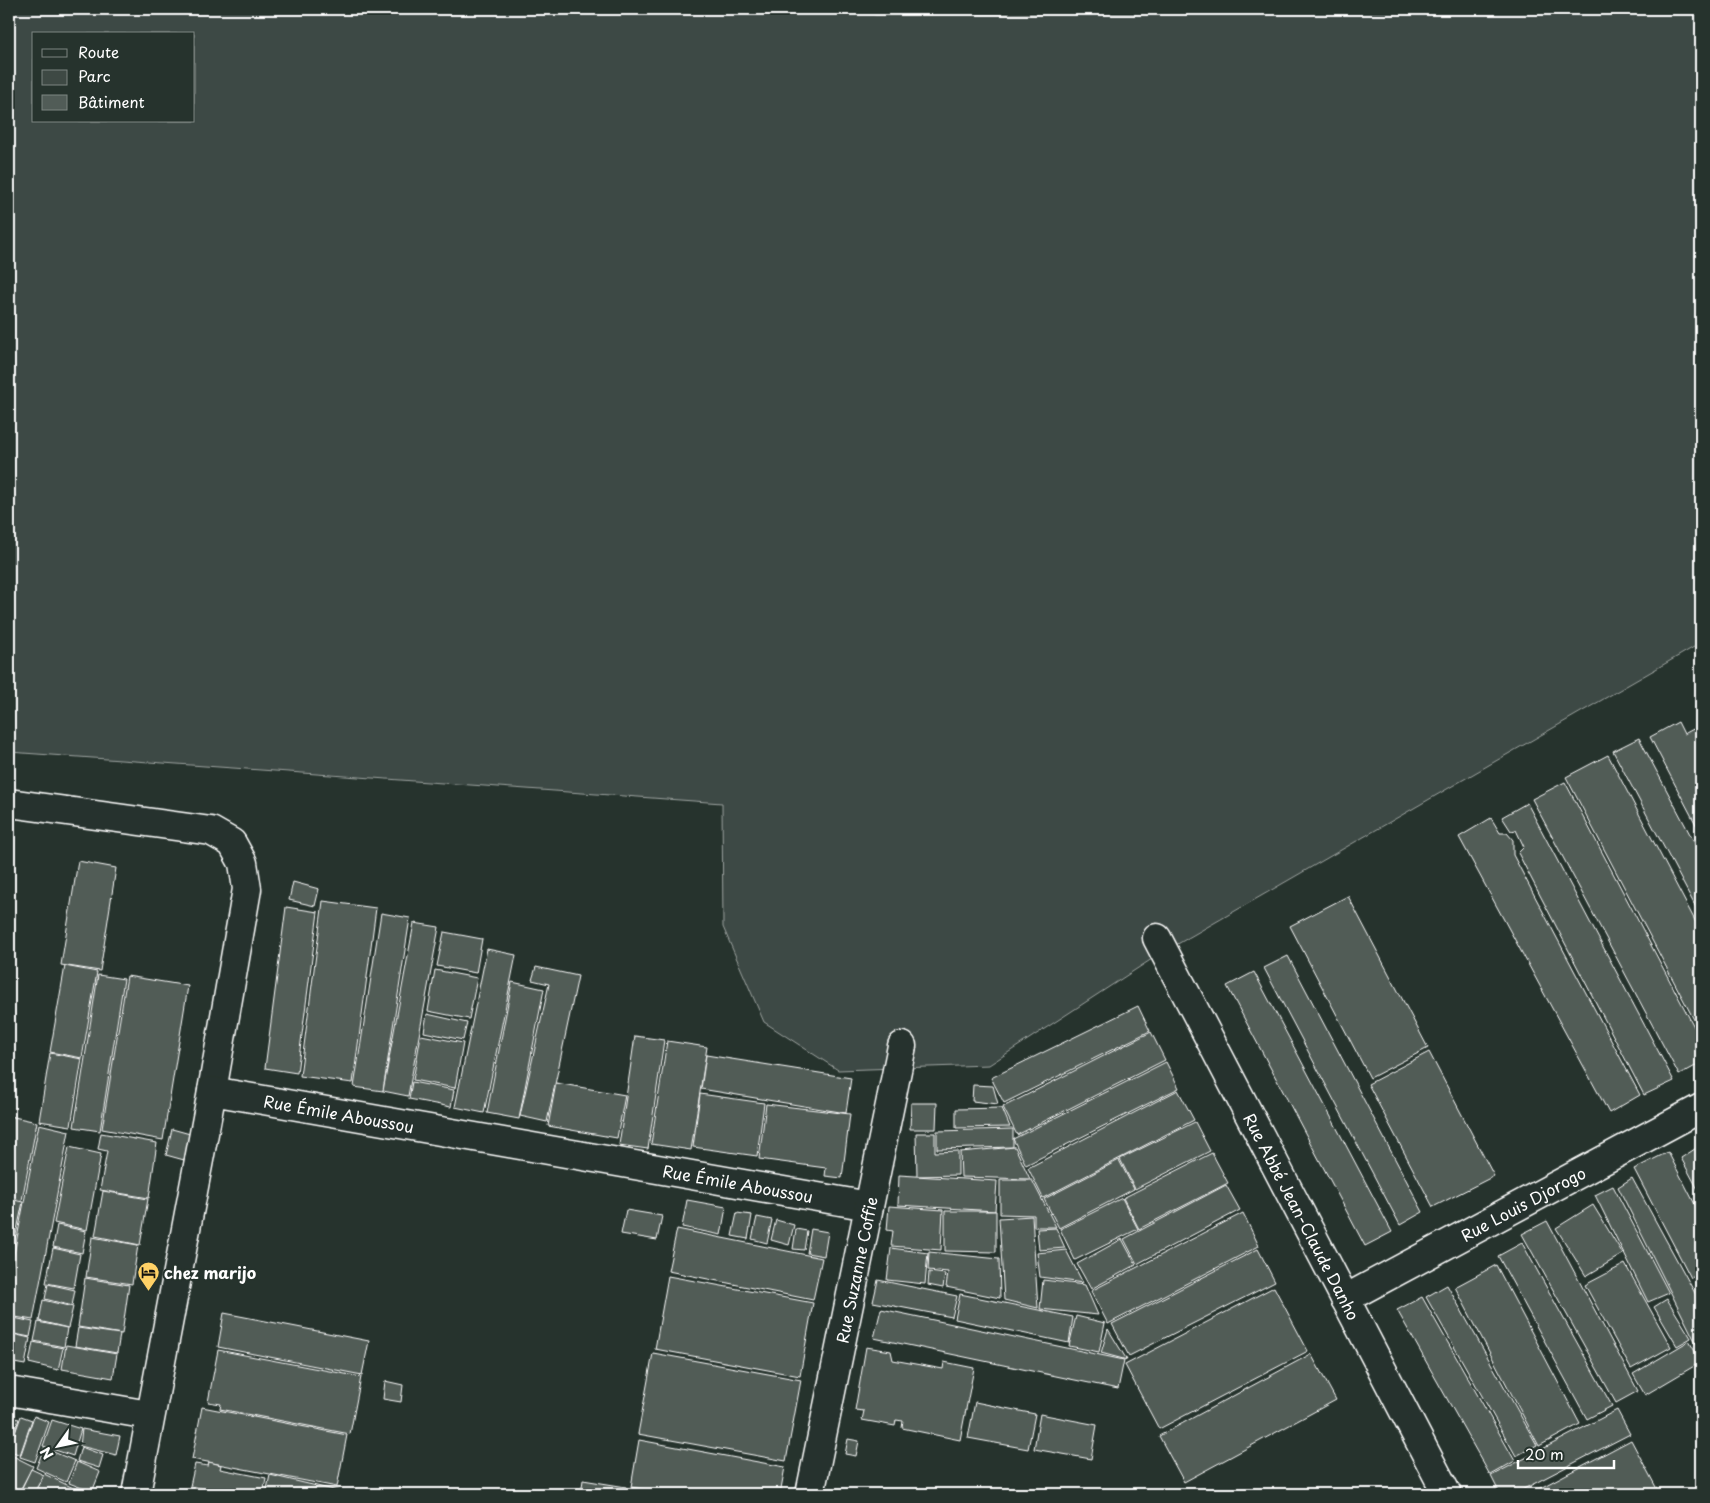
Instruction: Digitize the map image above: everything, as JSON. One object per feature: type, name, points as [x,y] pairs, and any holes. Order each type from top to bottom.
[{"type":"street","points":[[9,803],[211,831],[232,843],[243,863],[247,890],[212,1091],[149,1415],[136,1494]]},
{"type":"street","name":"Rue Abbé Jean-Claude Danho","points":[[1157,938],[1447,1494]]},
{"type":"street","name":"Rue Suzanne Coffie","points":[[810,1494],[902,1046]]},
{"type":"street","name":"Rue Émile Aboussou","points":[[212,1091],[869,1206]]},
{"type":"street","name":"Rue Louis Djorogo","points":[[1345,1299],[1701,1108]]},
{"type":"street","points":[[9,1391],[149,1415]]},
{"type":"green space","points":[[9,9],[842,9],[876,15],[1701,9],[1701,643],[1155,957],[989,1065],[838,1070],[764,1022],[723,927],[722,803],[9,752]]},
{"type":"building","points":[[1678,722],[1684,734],[1701,725],[1701,834],[1650,737]]},
{"type":"building","points":[[1639,738],[1701,855],[1701,917],[1613,751]]},
{"type":"building","points":[[1608,755],[1701,932],[1701,1033],[1566,777]]},
{"type":"building","points":[[1565,782],[1701,1040],[1701,1063],[1679,1075],[1532,799]]},
{"type":"building","points":[[1527,803],[1674,1081],[1644,1095],[1518,853],[1524,847],[1516,830],[1511,831],[1502,817]]},
{"type":"building","points":[[1491,818],[1500,833],[1507,833],[1513,840],[1513,855],[1640,1095],[1609,1113],[1459,837]]},
{"type":"building","points":[[78,861],[116,868],[100,971],[61,965]]},
{"type":"building","points":[[293,882],[319,889],[315,906],[289,900]]},
{"type":"building","points":[[1348,896],[1428,1048],[1370,1078],[1290,926]]},
{"type":"building","points":[[323,901],[376,908],[353,1083],[300,1076]]},
{"type":"building","points":[[286,907],[318,912],[297,1073],[265,1068]]},
{"type":"building","points":[[381,913],[410,918],[383,1091],[354,1087]]},
{"type":"building","points":[[414,923],[439,927],[408,1096],[383,1091]]},
{"type":"building","points":[[444,932],[482,939],[476,973],[437,966]]},
{"type":"building","points":[[487,949],[516,955],[484,1113],[455,1107]]},
{"type":"building","points":[[1288,956],[1423,1212],[1400,1225],[1264,968]]},
{"type":"building","points":[[65,966],[97,972],[82,1058],[50,1052]]},
{"type":"building","points":[[536,967],[578,976],[547,1122],[520,1116],[549,984],[532,980]]},
{"type":"building","points":[[435,970],[477,978],[469,1019],[428,1011]]},
{"type":"building","points":[[1254,972],[1392,1232],[1365,1246],[1227,986]]},
{"type":"building","points":[[98,975],[124,979],[100,1131],[74,1127]]},
{"type":"building","points":[[127,976],[188,986],[163,1140],[102,1129]]},
{"type":"building","points":[[512,982],[544,989],[519,1119],[487,1113]]},
{"type":"building","points":[[1138,1006],[1150,1031],[1004,1103],[991,1078]]},
{"type":"building","points":[[427,1014],[467,1023],[463,1040],[424,1032]]},
{"type":"building","points":[[1151,1032],[1165,1060],[1017,1135],[1003,1107]]},
{"type":"building","points":[[421,1035],[463,1043],[455,1088],[413,1080]]},
{"type":"building","points":[[635,1036],[664,1040],[648,1149],[619,1145]]},
{"type":"building","points":[[667,1041],[707,1047],[691,1150],[651,1144]]},
{"type":"building","points":[[1429,1052],[1494,1176],[1433,1207],[1368,1084]]},
{"type":"building","points":[[50,1053],[82,1059],[71,1126],[39,1121]]},
{"type":"building","points":[[706,1055],[851,1078],[846,1113],[701,1089]]},
{"type":"building","points":[[1166,1062],[1179,1088],[1026,1165],[1013,1139]]},
{"type":"building","points":[[412,1082],[454,1090],[451,1107],[409,1099]]},
{"type":"building","points":[[556,1083],[625,1095],[617,1138],[548,1126]]},
{"type":"building","points":[[973,1085],[993,1086],[998,1104],[972,1101]]},
{"type":"building","points":[[1178,1090],[1194,1120],[1043,1198],[1028,1168]]},
{"type":"building","points":[[700,1094],[764,1103],[757,1156],[693,1147]]},
{"type":"building","points":[[911,1103],[937,1103],[936,1129],[910,1129]]},
{"type":"building","points":[[766,1104],[850,1114],[842,1178],[825,1176],[826,1168],[759,1159]]},
{"type":"building","points":[[1002,1108],[1010,1127],[956,1128],[956,1109]]},
{"type":"building","points":[[9,1116],[37,1122],[22,1200],[9,1198]]},
{"type":"building","points":[[1195,1122],[1210,1151],[1135,1189],[1120,1159]]},
{"type":"building","points":[[39,1124],[69,1131],[33,1320],[9,1316],[9,1280]]},
{"type":"building","points":[[172,1129],[190,1134],[184,1160],[166,1155]]},
{"type":"building","points":[[1013,1129],[1013,1147],[937,1149],[937,1131]]},
{"type":"building","points":[[101,1133],[157,1143],[149,1198],[100,1190],[107,1151],[98,1149]]},
{"type":"building","points":[[916,1133],[935,1133],[935,1152],[958,1151],[958,1175],[917,1176]]},
{"type":"building","points":[[1701,1145],[1701,1195],[1681,1158]]},
{"type":"building","points":[[69,1147],[101,1154],[87,1230],[54,1223]]},
{"type":"building","points":[[1015,1147],[1030,1179],[961,1177],[960,1152]]},
{"type":"building","points":[[1668,1152],[1701,1216],[1701,1273],[1691,1278],[1634,1169]]},
{"type":"building","points":[[1212,1153],[1228,1183],[1139,1229],[1123,1198]]},
{"type":"building","points":[[1119,1160],[1134,1189],[1059,1228],[1044,1199]]},
{"type":"building","points":[[899,1175],[997,1181],[995,1211],[898,1205]]},
{"type":"building","points":[[1632,1178],[1701,1304],[1701,1353],[1618,1187]]},
{"type":"building","points":[[1000,1180],[1032,1180],[1056,1227],[1034,1227],[1034,1215],[1000,1214]]},
{"type":"building","points":[[1226,1185],[1240,1210],[1137,1264],[1124,1239]]},
{"type":"building","points":[[1613,1186],[1669,1293],[1648,1302],[1595,1195]]},
{"type":"building","points":[[103,1191],[148,1199],[140,1245],[95,1236]]},
{"type":"building","points":[[1122,1198],[1138,1229],[1075,1260],[1060,1229]]},
{"type":"building","points":[[9,1199],[23,1202],[9,1267]]},
{"type":"building","points":[[687,1200],[726,1207],[721,1235],[682,1227]]},
{"type":"building","points":[[1593,1205],[1623,1254],[1586,1276],[1556,1228]]},
{"type":"building","points":[[889,1206],[943,1210],[941,1250],[891,1246],[893,1231],[887,1230]]},
{"type":"building","points":[[626,1210],[662,1216],[657,1240],[621,1234]]},
{"type":"building","points":[[945,1211],[996,1211],[996,1252],[945,1251]]},
{"type":"building","points":[[737,1213],[752,1215],[748,1239],[732,1236]]},
{"type":"building","points":[[1243,1213],[1259,1246],[1108,1324],[1091,1291]]},
{"type":"building","points":[[1032,1216],[1038,1308],[1004,1300],[999,1218]]},
{"type":"building","points":[[757,1217],[772,1220],[767,1243],[752,1239]]},
{"type":"building","points":[[776,1220],[794,1225],[789,1245],[771,1240]]},
{"type":"building","points":[[1547,1221],[1638,1391],[1616,1403],[1522,1234]]},
{"type":"building","points":[[57,1225],[86,1231],[82,1253],[53,1247]]},
{"type":"building","points":[[1056,1228],[1065,1248],[1039,1250],[1037,1229]]},
{"type":"building","points":[[677,1229],[822,1258],[813,1300],[668,1271]]},
{"type":"building","points":[[796,1229],[807,1231],[804,1250],[793,1249]]},
{"type":"building","points":[[811,1229],[828,1232],[824,1256],[807,1253]]},
{"type":"building","points":[[92,1237],[138,1245],[132,1284],[86,1277]]},
{"type":"building","points":[[1122,1239],[1136,1265],[1091,1289],[1077,1264]]},
{"type":"building","points":[[1522,1243],[1612,1406],[1587,1419],[1498,1256]]},
{"type":"building","points":[[53,1248],[80,1254],[74,1288],[46,1283]]},
{"type":"building","points":[[891,1248],[928,1253],[925,1284],[887,1280]]},
{"type":"building","points":[[1258,1249],[1275,1282],[1129,1356],[1112,1324]]},
{"type":"building","points":[[1066,1250],[1083,1283],[1040,1277],[1037,1253]]},
{"type":"building","points":[[929,1252],[999,1259],[1000,1298],[946,1287],[948,1272],[928,1270]]},
{"type":"building","points":[[1625,1264],[1671,1347],[1631,1369],[1585,1285]]},
{"type":"building","points":[[1496,1265],[1580,1424],[1539,1446],[1455,1287]]},
{"type":"building","points":[[929,1272],[945,1274],[943,1288],[928,1285]]},
{"type":"building","points":[[668,1276],[813,1303],[800,1376],[655,1349]]},
{"type":"building","points":[[85,1278],[129,1285],[122,1334],[78,1327]]},
{"type":"building","points":[[878,1280],[957,1296],[952,1317],[873,1302]]},
{"type":"building","points":[[1043,1280],[1085,1285],[1098,1315],[1040,1309]]},
{"type":"building","points":[[48,1284],[75,1290],[72,1306],[45,1299]]},
{"type":"building","points":[[1447,1285],[1537,1445],[1516,1456],[1426,1297]]},
{"type":"building","points":[[1274,1287],[1308,1351],[1159,1429],[1125,1365]]},
{"type":"building","points":[[960,1294],[1073,1317],[1069,1343],[955,1319]]},
{"type":"building","points":[[1422,1297],[1515,1461],[1490,1475],[1397,1310]]},
{"type":"building","points":[[1667,1299],[1691,1338],[1677,1346],[1654,1307]]},
{"type":"building","points":[[43,1300],[73,1307],[68,1328],[39,1321]]},
{"type":"building","points":[[881,1309],[1124,1360],[1118,1389],[874,1338]]},
{"type":"building","points":[[224,1313],[369,1341],[362,1375],[218,1347]]},
{"type":"building","points":[[1076,1316],[1105,1323],[1099,1352],[1069,1346]]},
{"type":"building","points":[[9,1317],[33,1322],[30,1337],[9,1333]]},
{"type":"building","points":[[38,1322],[67,1328],[64,1347],[34,1341]]},
{"type":"building","points":[[78,1328],[120,1334],[117,1353],[75,1346]]},
{"type":"building","points":[[1108,1329],[1127,1360],[1101,1353]]},
{"type":"building","points":[[9,1333],[30,1338],[25,1365],[9,1362]]},
{"type":"building","points":[[1689,1341],[1701,1362],[1645,1395],[1633,1374]]},
{"type":"building","points":[[33,1342],[63,1348],[58,1370],[29,1363]]},
{"type":"building","points":[[66,1345],[117,1354],[113,1378],[62,1369]]},
{"type":"building","points":[[866,1347],[891,1351],[893,1360],[943,1369],[944,1362],[974,1368],[960,1440],[902,1428],[903,1421],[896,1420],[895,1426],[862,1420],[864,1411],[855,1410]]},
{"type":"building","points":[[218,1350],[361,1377],[350,1434],[220,1409],[221,1404],[208,1402]]},
{"type":"building","points":[[653,1353],[801,1380],[786,1461],[638,1434]]},
{"type":"building","points":[[1311,1354],[1336,1400],[1184,1482],[1159,1436]]},
{"type":"building","points":[[385,1381],[403,1385],[401,1402],[383,1399]]},
{"type":"building","points":[[975,1402],[1035,1414],[1028,1449],[968,1438]]},
{"type":"building","points":[[202,1407],[347,1435],[337,1487],[192,1459]]},
{"type":"building","points":[[1617,1410],[1630,1434],[1514,1494],[1500,1494],[1491,1476]]},
{"type":"building","points":[[1040,1414],[1097,1425],[1091,1459],[1034,1449]]},
{"type":"building","points":[[21,1416],[32,1420],[20,1455],[9,1450]]},
{"type":"building","points":[[34,1416],[49,1422],[35,1462],[20,1457]]},
{"type":"building","points":[[10,1417],[19,1419],[9,1450],[9,1419]]},
{"type":"building","points":[[52,1420],[81,1429],[73,1456],[43,1446]]},
{"type":"building","points":[[82,1429],[120,1436],[116,1455],[80,1446]]},
{"type":"building","points":[[848,1439],[859,1441],[856,1456],[845,1454]]},
{"type":"building","points":[[639,1440],[785,1467],[780,1494],[671,1494],[631,1487]]},
{"type":"building","points":[[1631,1440],[1657,1489],[1647,1494],[1529,1494]]},
{"type":"building","points":[[81,1447],[103,1455],[99,1468],[77,1461]]},
{"type":"building","points":[[44,1448],[75,1461],[66,1482],[36,1468]]},
{"type":"building","points":[[9,1454],[33,1466],[18,1494],[9,1494]]},
{"type":"building","points":[[77,1462],[100,1472],[92,1492],[69,1483]]},
{"type":"building","points":[[209,1462],[221,1465],[220,1469],[266,1478],[263,1494],[230,1494],[190,1486],[195,1464],[208,1466]]},
{"type":"building","points":[[31,1469],[44,1475],[33,1494],[19,1494]]},
{"type":"building","points":[[44,1474],[86,1494],[35,1494]]},
{"type":"building","points":[[270,1475],[338,1491],[337,1494],[266,1494]]},
{"type":"building","points":[[583,1480],[626,1487],[625,1494],[581,1494]]},
{"type":"place","name":"chez marijo","points":[[148,1291]]}]
